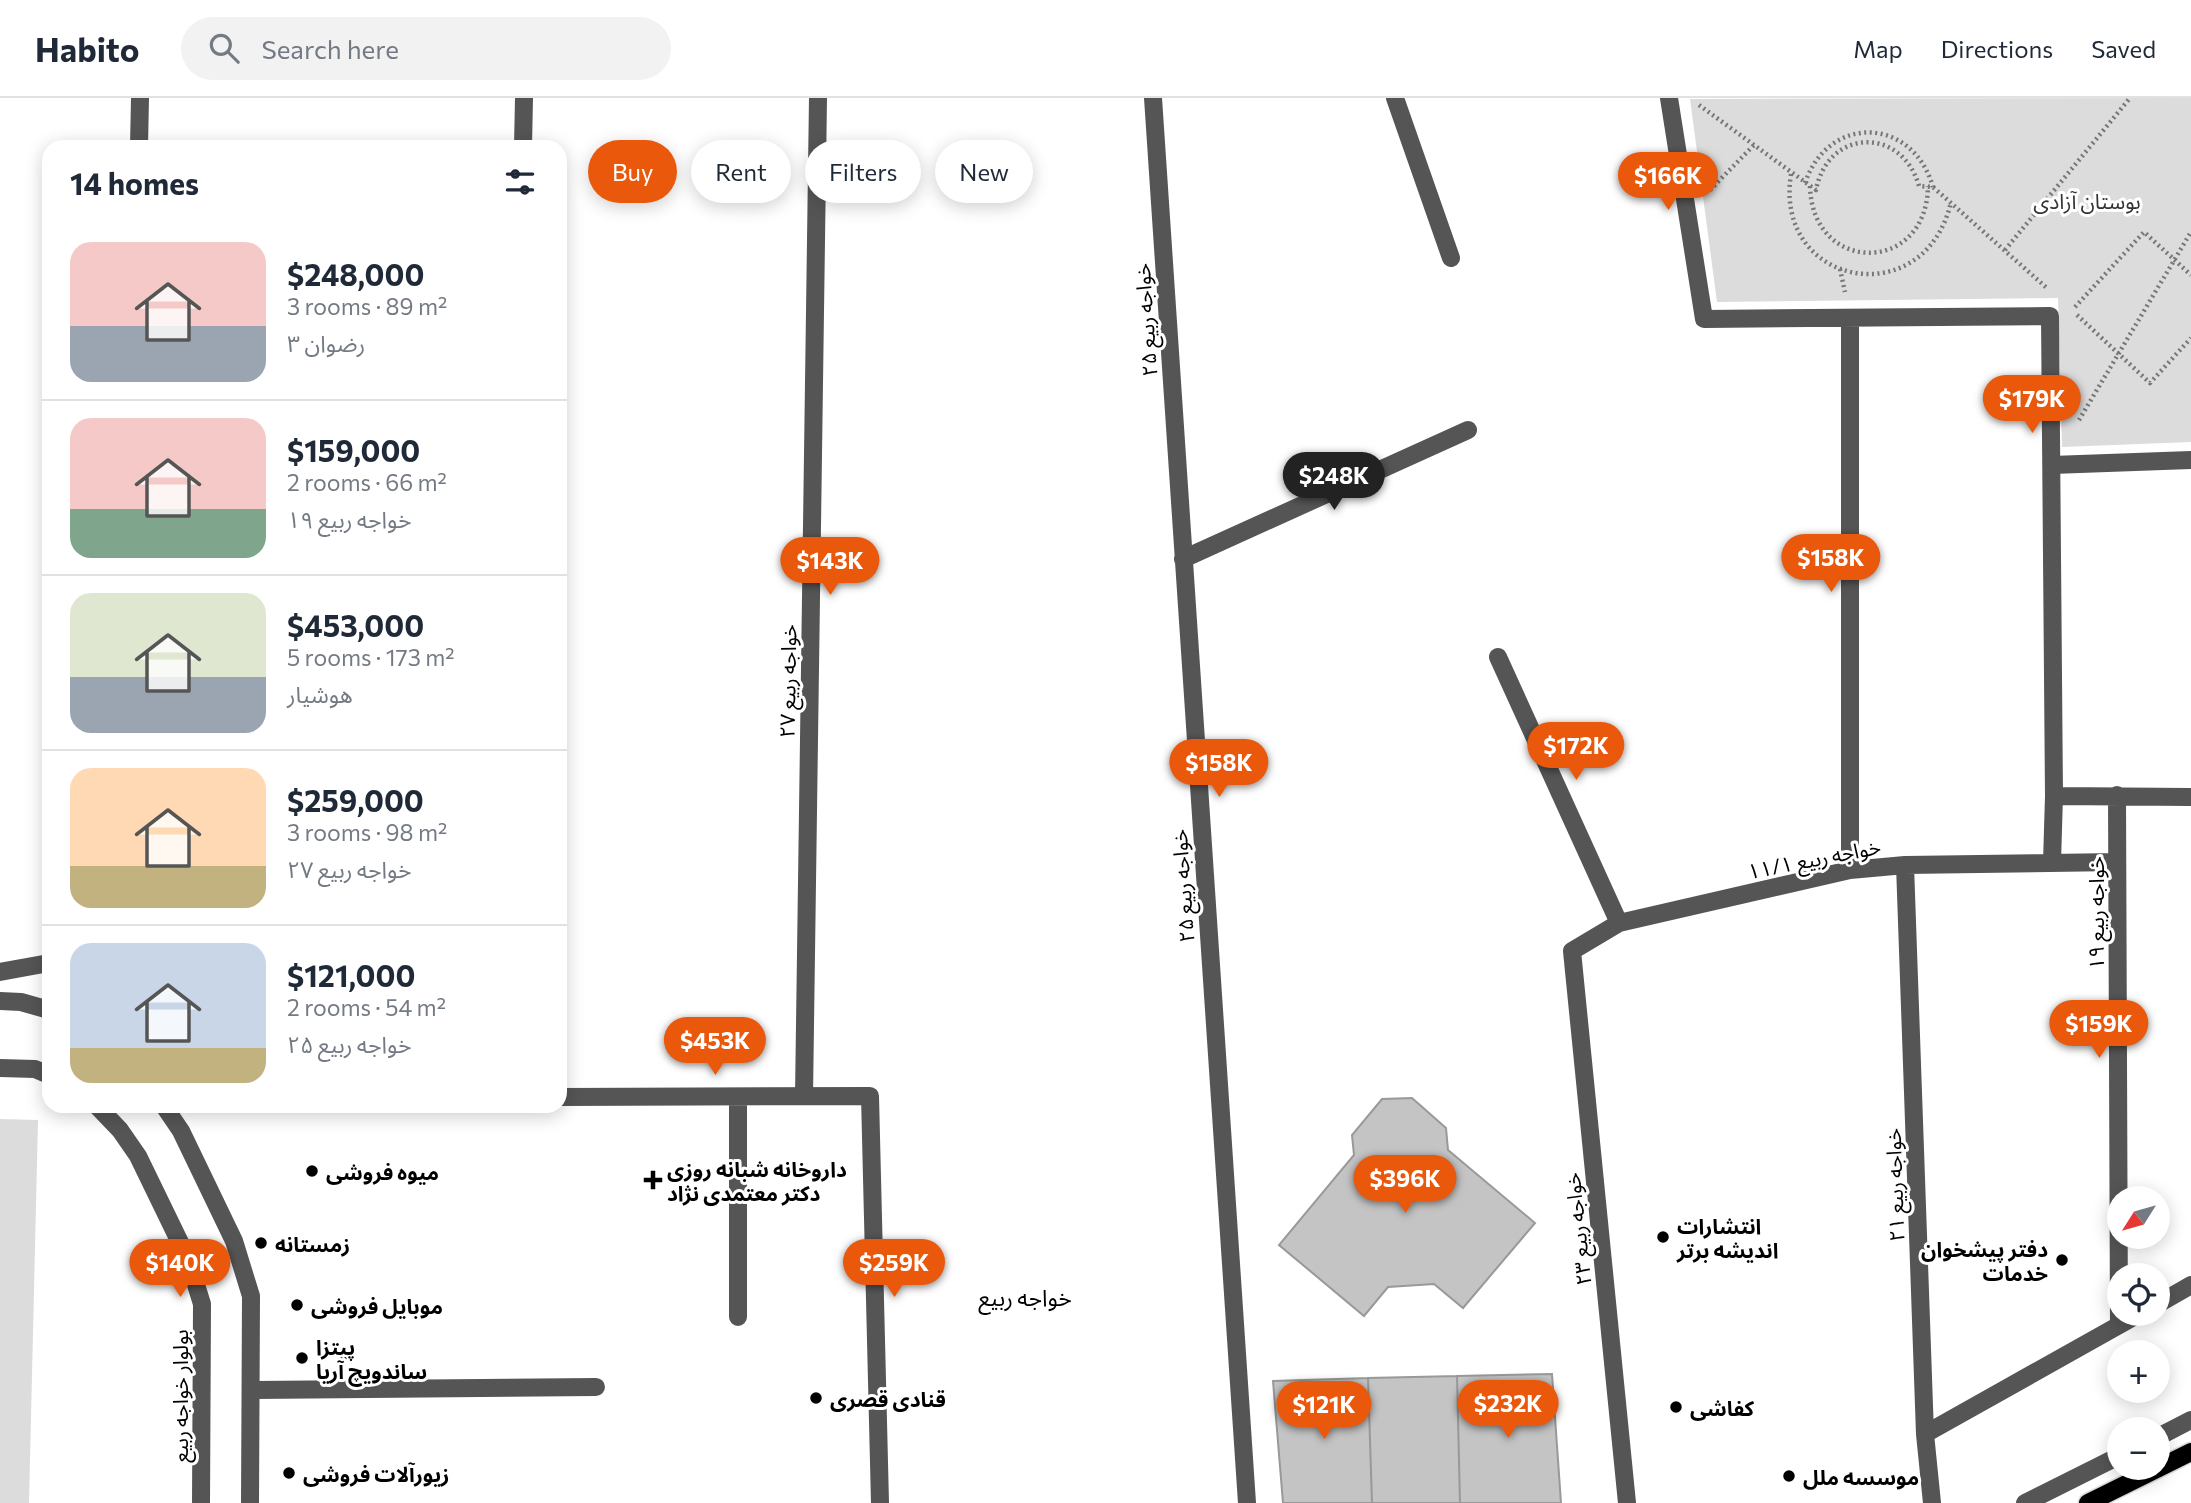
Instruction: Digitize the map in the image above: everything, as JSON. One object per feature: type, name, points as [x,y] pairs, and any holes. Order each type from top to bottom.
[{"type":"main road","points":[[2088,1503],[2191,1452]]},
{"type":"street","points":[[139,140],[140,98]]},
{"type":"street","points":[[523,140],[524,98]]},
{"type":"street","name":"خواجه ربیع ۲۷","points":[[803,1096],[818,98]]},
{"type":"street","name":"خواجه ربیع ۲۵","points":[[1153,98],[1247,1503]]},
{"type":"street","points":[[1395,98],[1451,258]]},
{"type":"street","points":[[1669,98],[1704,319],[2050,316],[2054,796],[2052,862]]},
{"type":"street","points":[[1850,318],[1850,870]]},
{"type":"street","points":[[1183,559],[1468,430]]},
{"type":"street","points":[[2052,466],[2191,460]]},
{"type":"street","points":[[1498,657],[1619,923]]},
{"type":"street","name":"خواجه ربیع ۱۹","points":[[2117,795],[2119,1263]]},
{"type":"street","points":[[2054,796],[2191,797]]},
{"type":"street","name":"خواجه ربیع ۱۱/۱","points":[[1572,951],[1619,923],[1850,870],[1905,865],[2118,862]]},
{"type":"street","name":"خواجه ربیع ۲۱","points":[[1905,865],[1925,1434],[1932,1503]]},
{"type":"street","name":"خواجه ربیع ۲۳","points":[[1572,951],[1627,1503]]},
{"type":"street","points":[[0,972],[42,964]]},
{"type":"street","points":[[0,1000],[42,1008]]},
{"type":"street","points":[[0,1068],[35,1069],[42,1072]]},
{"type":"street","points":[[567,1097],[870,1096],[880,1503]]},
{"type":"street","points":[[738,1097],[738,1317]]},
{"type":"street","name":"بولوار خواجه ربیع","points":[[104,1113],[138,1156],[188,1259],[202,1304],[201,1503]]},
{"type":"street","points":[[169,1113],[181,1131],[234,1241],[251,1296],[250,1503]]},
{"type":"street","points":[[2170,1297],[2191,1285]]},
{"type":"street","points":[[1925,1434],[2117,1326]]},
{"type":"street","points":[[252,1390],[596,1387]]},
{"type":"street","points":[[2170,1431],[2191,1420]]},
{"type":"street","points":[[2025,1503],[2107,1462]]},
{"type":"path","points":[[1690,98],[1816,190],[1819,176],[1834,154],[1858,142],[1872,142],[1898,152],[1908,161],[1919,186],[1931,187],[1951,202],[2053,293]]},
{"type":"path","points":[[2005,250],[2130,98]]},
{"type":"path","points":[[1875,132],[1892,136],[1913,150],[1928,170],[1931,187],[1926,210],[1915,231],[1904,243],[1874,253],[1856,252],[1826,235],[1816,221],[1807,184],[1810,168],[1830,144],[1852,135],[1875,132]]},
{"type":"path","points":[[1688,214],[1754,145]]},
{"type":"path","points":[[1791,173],[1787,195],[1798,232],[1823,260],[1858,274],[1895,271],[1927,252],[1947,221],[1951,202]]},
{"type":"path","points":[[2191,275],[2144,232],[2072,311],[2150,383],[2191,338]]},
{"type":"path","points":[[2052,466],[2191,232]]},
{"type":"green space","name":"بوستان آزادی","points":[[2191,98],[2191,442],[2062,447],[2058,298],[1717,302],[1690,99]]},
{"type":"green space","points":[[0,1119],[38,1120],[29,1503],[0,1503]]},
{"type":"building","points":[[1412,1098],[1446,1128],[1448,1150],[1535,1223],[1463,1308],[1434,1284],[1388,1287],[1364,1316],[1279,1245],[1354,1155],[1352,1135],[1382,1099]]},
{"type":"building","points":[[1552,1374],[1561,1503],[1460,1503],[1457,1376]]},
{"type":"building","points":[[1457,1376],[1460,1503],[1372,1503],[1368,1378]]},
{"type":"building","points":[[1368,1378],[1372,1503],[1283,1503],[1273,1381]]},
{"type":"place","name":"میوه فروشی","points":[[312,1171]]},
{"type":"place","name":"داروخانه شبانه روزی دکتر معتمدی نژاد","points":[[653,1180]]},
{"type":"place","name":"انتشارات اندیشه برتر","points":[[1663,1237]]},
{"type":"place","name":"زمستانه","points":[[261,1243]]},
{"type":"place","name":"دفتر پیشخوان خدمات","points":[[2062,1260]]},
{"type":"place","name":"موبایل فروشی","points":[[297,1305]]},
{"type":"place","name":"پیتزا ساندویچ آریا","points":[[302,1358]]},
{"type":"place","name":"قنادی قصری","points":[[816,1398]]},
{"type":"place","name":"کفاشی","points":[[1676,1407]]},
{"type":"place","name":"زیورآلات فروشی","points":[[289,1473]]},
{"type":"place","name":"موسسه ملل","points":[[1789,1476]]},
{"type":"district","name":"خواجه ربیع","points":[[1025,1297]]}]
